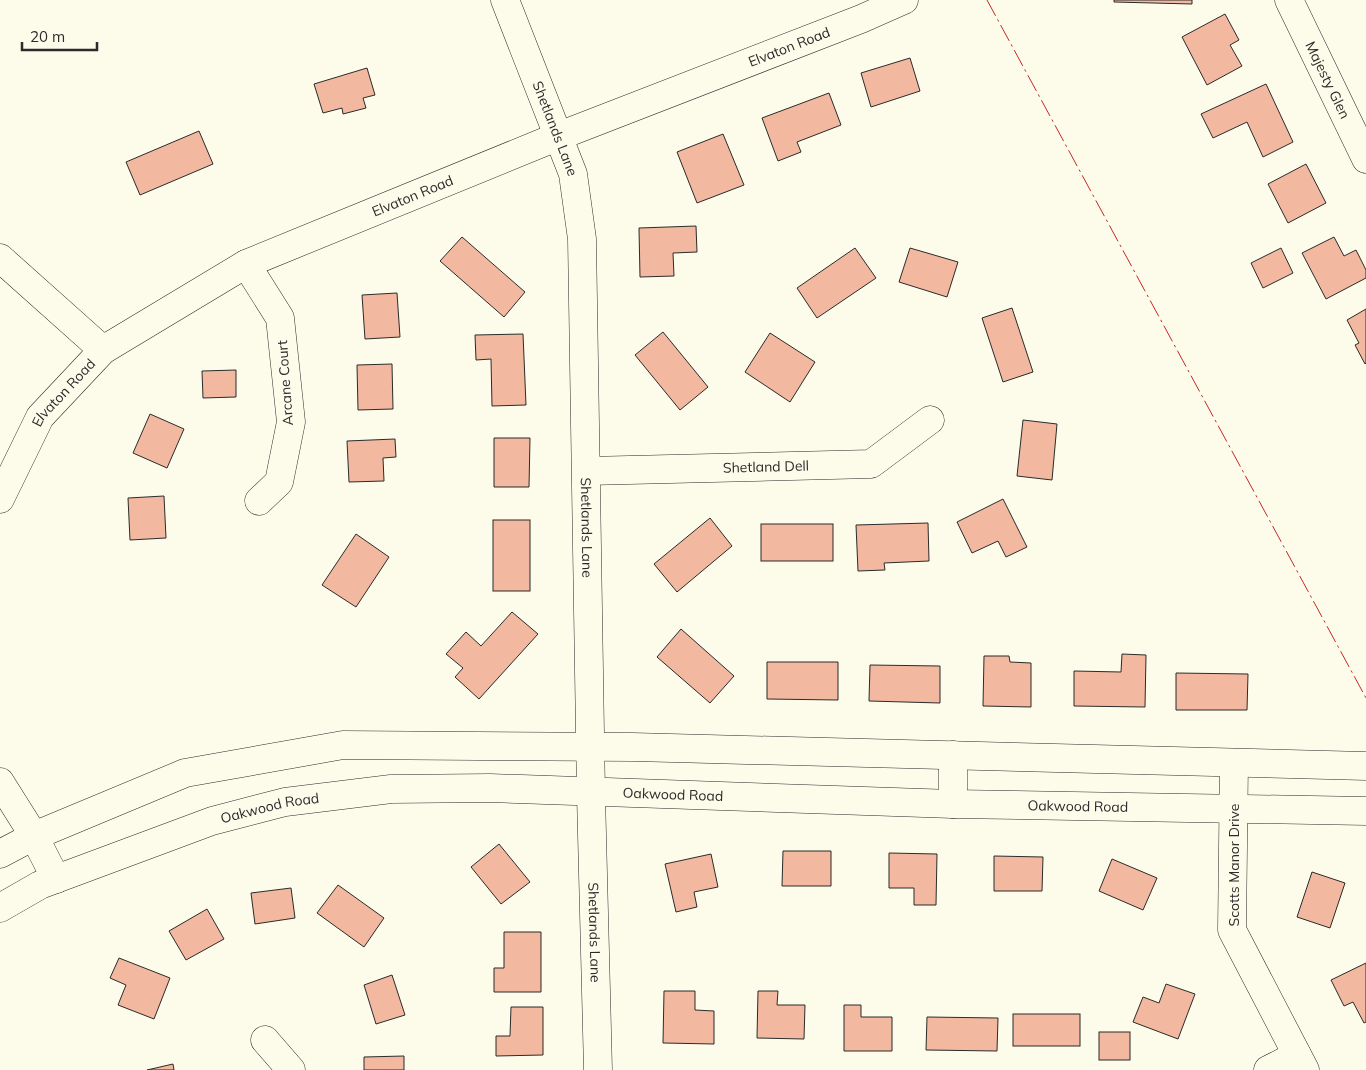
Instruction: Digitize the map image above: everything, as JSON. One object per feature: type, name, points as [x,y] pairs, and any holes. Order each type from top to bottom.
[{"type":"street","name":"Shetlands Lane","points":[[506,0],[573,174],[582,239],[591,791],[598,1070]]},
{"type":"street","name":"Elvaton Road","points":[[0,499],[40,417],[103,350],[246,264],[559,136],[856,9],[904,0]]},
{"type":"street","name":"Majesty Glen","points":[[1289,0],[1366,159]]},
{"type":"street","points":[[0,258],[103,350]]},
{"type":"street","name":"Arcane Court","points":[[246,264],[280,318],[291,422],[278,482],[259,502]]},
{"type":"street","name":"Shetland Dell","points":[[587,471],[871,464],[930,420]]},
{"type":"street","points":[[0,854],[34,836],[185,772],[343,745],[591,746],[1366,766]]},
{"type":"street","points":[[953,755],[953,804]]},
{"type":"street","name":"Scotts Manor Drive","points":[[1234,763],[1232,930],[1301,1063]]},
{"type":"street","points":[[0,782],[34,836],[56,879]]},
{"type":"street","name":"Oakwood Road","points":[[0,908],[40,885],[212,821],[284,802],[391,789],[490,788],[953,804],[1366,811]]},
{"type":"street","points":[[265,1040],[291,1070]]},
{"type":"street","points":[[1268,1070],[1301,1063]]},
{"type":"building","points":[[1114,0],[1192,0],[1192,4],[1114,2]]},
{"type":"building","points":[[1225,14],[1239,40],[1230,45],[1242,66],[1207,85],[1182,37]]},
{"type":"building","points":[[910,58],[920,91],[871,107],[861,73]]},
{"type":"building","points":[[367,68],[375,95],[363,98],[366,108],[343,114],[342,108],[323,113],[314,84]]},
{"type":"building","points":[[1266,84],[1293,142],[1263,157],[1247,122],[1213,138],[1201,114]]},
{"type":"building","points":[[829,93],[841,125],[797,142],[801,152],[778,161],[762,118]]},
{"type":"building","points":[[199,131],[213,164],[140,195],[126,162]]},
{"type":"building","points":[[723,134],[744,185],[697,203],[677,152]]},
{"type":"building","points":[[1306,164],[1326,203],[1288,223],[1268,184]]},
{"type":"building","points":[[696,226],[697,252],[673,253],[674,276],[640,277],[639,228]]},
{"type":"building","points":[[462,237],[525,292],[504,317],[440,261]]},
{"type":"building","points":[[1334,237],[1344,256],[1356,250],[1366,270],[1366,278],[1326,299],[1302,253]]},
{"type":"building","points":[[855,248],[876,278],[817,318],[797,288]]},
{"type":"building","points":[[910,248],[958,262],[947,297],[899,282]]},
{"type":"building","points":[[1281,248],[1293,273],[1263,288],[1251,263]]},
{"type":"building","points":[[397,293],[400,337],[365,339],[362,295]]},
{"type":"building","points":[[1012,308],[1033,372],[1003,382],[982,318]]},
{"type":"building","points":[[1366,309],[1365,364],[1355,345],[1359,343],[1347,320]]},
{"type":"building","points":[[663,332],[708,387],[680,410],[635,355]]},
{"type":"building","points":[[770,333],[815,362],[790,402],[745,372]]},
{"type":"building","points":[[523,334],[526,405],[492,406],[491,359],[476,360],[475,335]]},
{"type":"building","points":[[392,364],[393,409],[358,410],[357,365]]},
{"type":"building","points":[[236,370],[236,397],[203,398],[202,371]]},
{"type":"building","points":[[150,414],[184,429],[167,468],[133,453]]},
{"type":"building","points":[[1023,420],[1057,424],[1052,480],[1017,476]]},
{"type":"building","points":[[494,438],[530,438],[529,487],[494,487]]},
{"type":"building","points":[[395,439],[396,457],[383,458],[384,481],[349,482],[347,441]]},
{"type":"building","points":[[164,496],[166,538],[130,540],[128,498]]},
{"type":"building","points":[[1003,499],[1027,547],[1006,557],[998,541],[972,553],[957,522]]},
{"type":"building","points":[[710,518],[732,546],[677,592],[654,564]]},
{"type":"building","points":[[493,520],[530,520],[530,591],[493,591]]},
{"type":"building","points":[[928,523],[929,561],[884,563],[885,570],[858,571],[856,525]]},
{"type":"building","points":[[761,524],[833,524],[833,561],[761,561]]},
{"type":"building","points":[[356,534],[389,557],[356,607],[322,585]]},
{"type":"building","points":[[512,612],[538,634],[479,699],[455,677],[463,668],[446,654],[466,632],[481,646]]},
{"type":"building","points":[[681,629],[734,676],[710,703],[657,657]]},
{"type":"building","points":[[1122,654],[1146,655],[1145,707],[1074,706],[1074,671],[1121,672]]},
{"type":"building","points":[[984,656],[1009,656],[1010,662],[1031,663],[1031,707],[983,706]]},
{"type":"building","points":[[767,662],[838,662],[838,700],[767,699]]},
{"type":"building","points":[[870,665],[940,666],[940,703],[869,701]]},
{"type":"building","points":[[1176,673],[1248,674],[1247,710],[1176,710]]},
{"type":"building","points":[[499,844],[530,882],[501,904],[471,867]]},
{"type":"building","points":[[783,851],[831,851],[831,886],[782,886]]},
{"type":"building","points":[[889,853],[937,854],[936,905],[914,905],[914,888],[889,888]]},
{"type":"building","points":[[711,854],[718,887],[694,892],[697,907],[676,912],[665,864]]},
{"type":"building","points":[[994,856],[1043,857],[1042,891],[994,891]]},
{"type":"building","points":[[1112,859],[1157,878],[1143,910],[1099,891]]},
{"type":"building","points":[[1312,872],[1345,883],[1330,928],[1297,917]]},
{"type":"building","points":[[338,885],[384,918],[364,947],[317,913]]},
{"type":"building","points":[[291,888],[295,918],[255,924],[251,893]]},
{"type":"building","points":[[207,909],[224,939],[186,960],[169,931]]},
{"type":"building","points":[[504,932],[541,932],[541,992],[494,992],[494,968],[504,968]]},
{"type":"building","points":[[119,958],[170,978],[154,1019],[118,1005],[126,985],[110,978]]},
{"type":"building","points":[[1366,963],[1366,1022],[1364,1023],[1353,1002],[1344,1006],[1331,980]]},
{"type":"building","points":[[392,975],[405,1015],[376,1024],[364,985]]},
{"type":"building","points":[[1166,984],[1195,994],[1178,1039],[1133,1022],[1143,997],[1159,1003]]},
{"type":"building","points":[[664,991],[695,991],[695,1010],[714,1011],[714,1044],[663,1043]]},
{"type":"building","points":[[758,991],[778,991],[777,1005],[805,1005],[804,1039],[757,1038]]},
{"type":"building","points":[[844,1005],[861,1005],[861,1017],[892,1017],[892,1051],[844,1051]]},
{"type":"building","points":[[511,1007],[543,1007],[543,1055],[496,1056],[496,1036],[510,1036]]},
{"type":"building","points":[[1013,1014],[1080,1014],[1080,1046],[1013,1046]]},
{"type":"building","points":[[927,1017],[998,1018],[997,1051],[926,1050]]},
{"type":"building","points":[[1099,1032],[1130,1032],[1130,1060],[1099,1060]]},
{"type":"building","points":[[404,1056],[404,1070],[364,1070],[364,1057]]},
{"type":"building","points":[[173,1064],[174,1070],[147,1070]]},
{"type":"power","points":[[987,0],[1366,698]]}]
